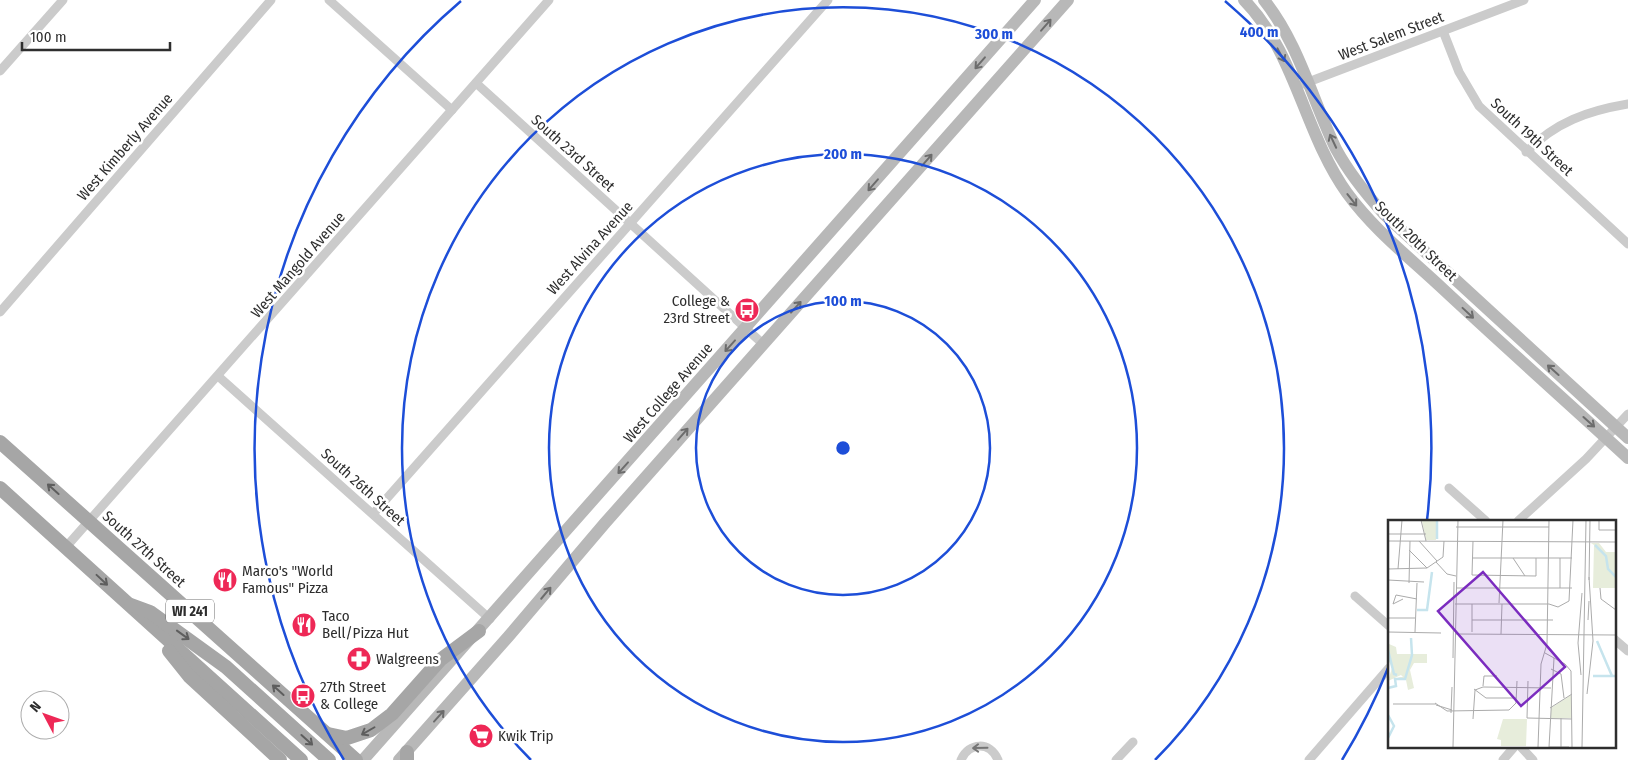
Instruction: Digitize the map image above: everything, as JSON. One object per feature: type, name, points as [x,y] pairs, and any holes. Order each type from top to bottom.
[{"type":"main road","name":"West College Avenue","points":[[363,760],[1035,0]]},
{"type":"main road","points":[[404,757],[763,344],[1068,0]]},
{"type":"main road","name":"South 20th Street","points":[[1244,0],[1264,24],[1296,87],[1315,136],[1329,164],[1365,216],[1482,326],[1628,458]]},
{"type":"main road","name":"South 20th Street","points":[[1264,0],[1276,18],[1309,82],[1337,150],[1367,196],[1384,214],[1628,438]]},
{"type":"main road","name":"South 27th Street","points":[[0,442],[356,760]]},
{"type":"main road","name":"WI 241","points":[[0,488],[301,760]]},
{"type":"main road","points":[[126,603],[150,612],[226,667],[329,760]]},
{"type":"main road","points":[[149,624],[189,676],[280,760]]},
{"type":"main road","points":[[327,734],[347,738],[371,730],[392,714],[440,660],[479,631]]},
{"type":"street","points":[[0,71],[63,0]]},
{"type":"street","name":"West Kimberly Avenue","points":[[0,312],[271,0]]},
{"type":"street","points":[[329,0],[452,110]]},
{"type":"street","name":"West Mangold Avenue","points":[[66,547],[548,0]]},
{"type":"street","name":"West Alvina Avenue","points":[[372,514],[828,0]]},
{"type":"street","name":"West Salem Street","points":[[1296,87],[1524,0]]},
{"type":"street","name":"South 19th Street","points":[[1443,31],[1458,72],[1471,96],[1487,116],[1628,244]]},
{"type":"street","name":"South 23rd Street","points":[[476,83],[763,344]]},
{"type":"street","points":[[1526,152],[1545,134],[1557,126],[1597,111],[1628,104]]},
{"type":"street","name":"South 26th Street","points":[[218,376],[490,618]]},
{"type":"street","points":[[1519,520],[1542,497],[1573,472],[1628,414]]},
{"type":"street","points":[[1449,488],[1485,520]]},
{"type":"street","points":[[1356,596],[1388,625]]},
{"type":"street","points":[[1616,641],[1628,651]]},
{"type":"street","points":[[1309,760],[1388,669]]},
{"type":"street","points":[[1116,760],[1132,742]]},
{"type":"street","points":[[961,760],[967,751],[979,746],[988,747],[994,752],[998,760]]},
{"type":"street","points":[[1503,760],[1513,748]]},
{"type":"street","points":[[1522,748],[1533,760]]},
{"type":"place","name":"College & 23rd Street","points":[[747,310]]},
{"type":"place","name":"Marco's \"World Famous\" Pizza","points":[[225,580]]},
{"type":"place","name":"Taco Bell/Pizza Hut","points":[[304,625]]},
{"type":"place","name":"Walgreens","points":[[359,659]]},
{"type":"place","name":"27th Street & College","points":[[303,696]]},
{"type":"place","name":"Kwik Trip","points":[[481,736]]}]
